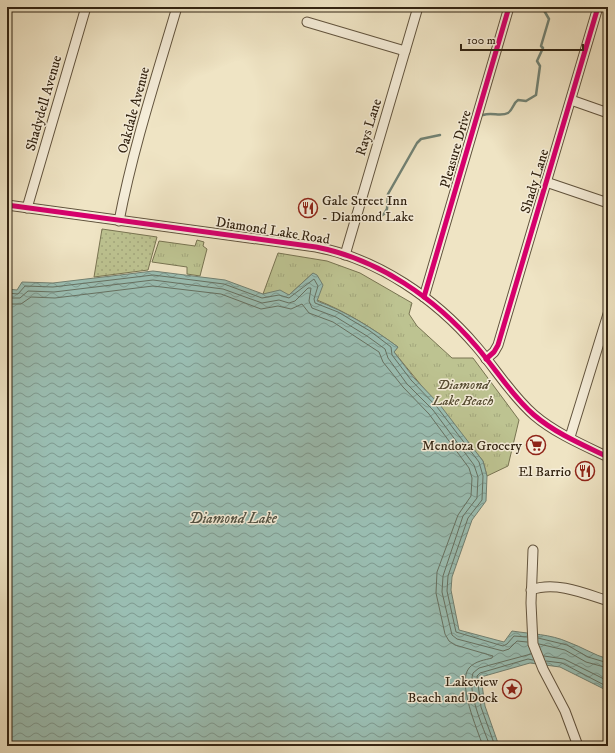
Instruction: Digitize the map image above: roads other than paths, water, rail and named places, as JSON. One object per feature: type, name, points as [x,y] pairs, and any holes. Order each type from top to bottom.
[{"type":"street","name":"Shadydell Avenue","points":[[27,208],[86,7]]},
{"type":"street","name":"Oakdale Avenue","points":[[119,221],[124,193],[148,102],[177,7]]},
{"type":"street","name":"Rays Lane","points":[[345,255],[418,7]]},
{"type":"street","name":"Pleasure Drive","points":[[424,297],[509,7]]},
{"type":"street","name":"Shady Lane","points":[[486,359],[494,352],[498,345],[598,7]]},
{"type":"street","points":[[307,22],[405,51]]},
{"type":"street","points":[[571,100],[608,113]]},
{"type":"street","points":[[546,182],[608,203]]},
{"type":"street","name":"Diamond Lake Road","points":[[7,204],[119,221],[316,247],[345,255],[378,269],[424,297],[454,322],[528,409],[557,431],[608,457]]},
{"type":"street","points":[[570,437],[608,314]]},
{"type":"street","points":[[533,550],[531,590],[533,644],[542,669],[565,711],[578,746]]},
{"type":"street","points":[[531,590],[542,586],[552,586],[608,601]]},
{"type":"water","name":"Diamond Lake","points":[[153,271],[225,280],[263,294],[280,290],[289,295],[313,273],[317,275],[323,285],[317,301],[339,310],[359,321],[398,347],[394,352],[414,378],[440,405],[483,461],[487,476],[486,501],[472,520],[452,577],[451,590],[459,630],[504,642],[512,631],[561,639],[608,659],[608,691],[560,667],[530,663],[481,677],[485,706],[499,746],[7,746],[7,289],[17,290],[22,282],[53,283]]},
{"type":"waterway","points":[[483,115],[499,115],[508,113],[518,100],[526,101],[536,95],[540,66],[537,61],[543,48],[541,46],[549,19],[542,7]]},
{"type":"waterway","points":[[364,217],[378,218],[384,214],[387,209],[388,194],[417,143],[421,139],[440,135]]},
{"type":"place","name":"Gale Street Inn - Diamond Lake","points":[[308,208]]},
{"type":"place","name":"Mendoza Grocery","points":[[536,445]]},
{"type":"place","name":"El Barrio","points":[[585,471]]},
{"type":"place","name":"Lakeview Beach and Dock","points":[[512,689]]},
{"type":"park label","name":"Diamond Lake Beach","points":[[463,392]]}]
